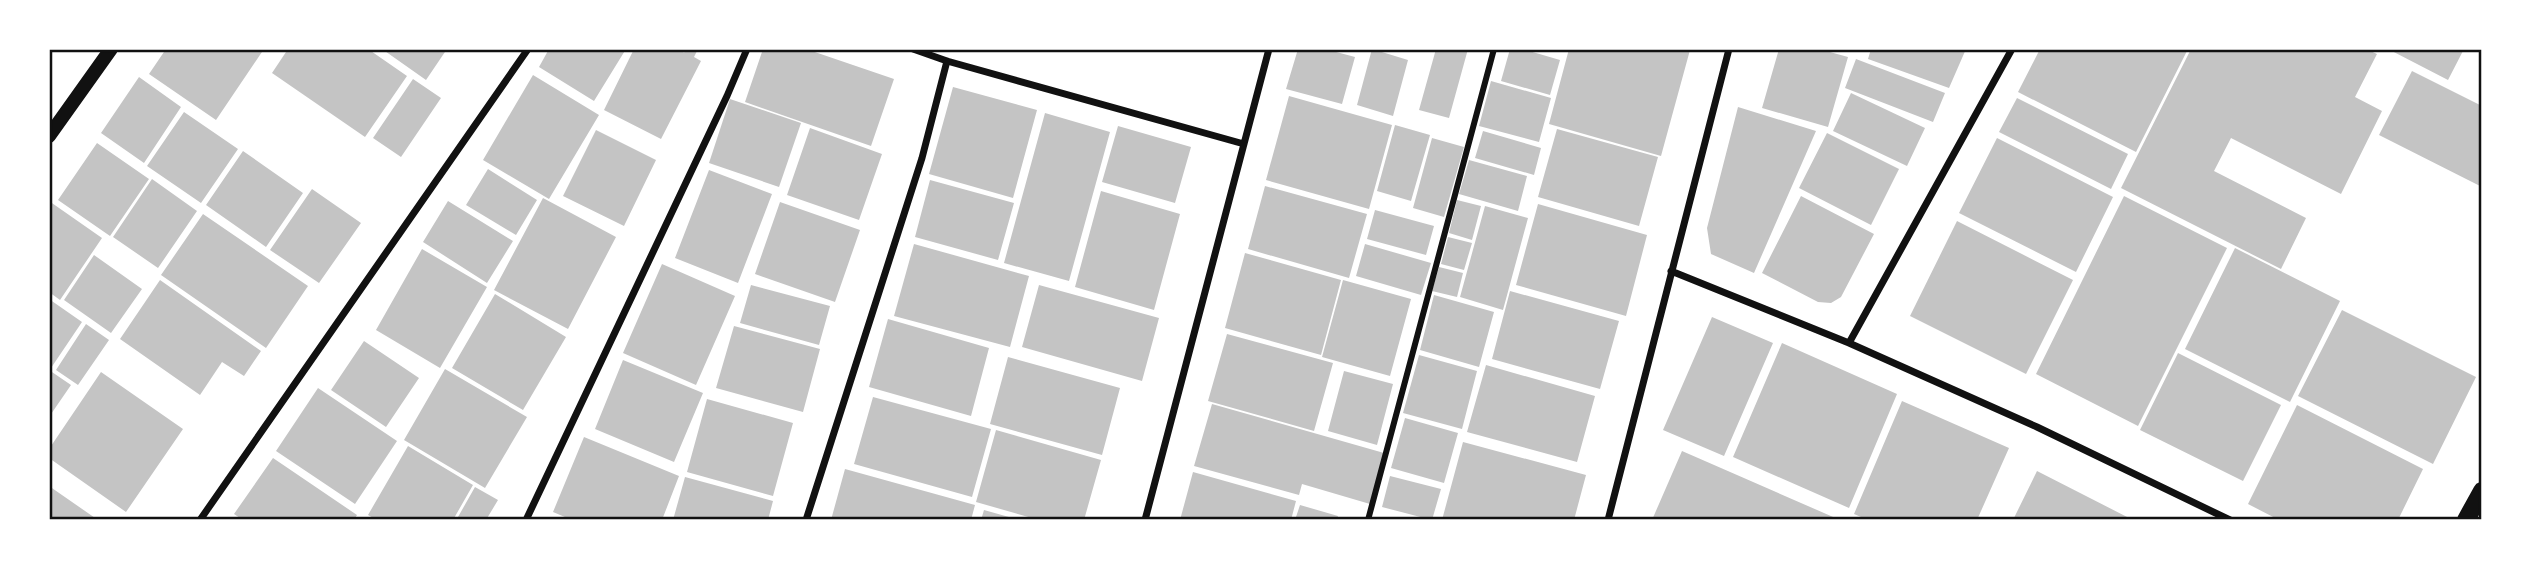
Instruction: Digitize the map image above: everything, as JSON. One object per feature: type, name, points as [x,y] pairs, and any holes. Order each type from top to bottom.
[{"type":"main road","points":[[49,136],[110,49]]},
{"type":"main road","points":[[2466,520],[2482,492]]},
{"type":"street","points":[[200,520],[528,49]]},
{"type":"street","points":[[526,520],[747,49]]},
{"type":"street","points":[[913,49],[947,61],[1244,144]]},
{"type":"street","points":[[1145,520],[1269,49]]},
{"type":"street","points":[[1368,520],[1494,49]]},
{"type":"street","points":[[1608,520],[1729,49]]},
{"type":"street","points":[[1849,343],[2012,49]]},
{"type":"street","points":[[806,520],[922,158],[947,61]]},
{"type":"street","points":[[1671,271],[1849,343],[2037,426],[2230,520]]},
{"type":"building","points":[[166,49],[264,49],[216,120],[149,74]]},
{"type":"building","points":[[288,49],[368,49],[407,76],[365,137],[272,73]]},
{"type":"building","points":[[382,49],[447,49],[426,80]]},
{"type":"building","points":[[549,49],[626,49],[594,101],[539,67]]},
{"type":"building","points":[[634,49],[677,49],[685,53],[680,49],[698,49],[694,57],[701,61],[661,139],[604,110]]},
{"type":"building","points":[[763,49],[806,49],[894,79],[871,146],[745,102]]},
{"type":"building","points":[[1298,49],[1325,49],[1355,57],[1342,104],[1286,89]]},
{"type":"building","points":[[1372,49],[1408,60],[1393,116],[1357,105]]},
{"type":"building","points":[[1436,49],[1468,49],[1449,118],[1419,110]]},
{"type":"building","points":[[1510,49],[1522,49],[1560,60],[1550,95],[1501,81]]},
{"type":"building","points":[[1569,49],[1690,50],[1661,156],[1549,124]]},
{"type":"building","points":[[1779,49],[1819,49],[1848,57],[1828,127],[1762,108]]},
{"type":"building","points":[[1871,49],[1966,49],[1949,88],[1868,59]]},
{"type":"building","points":[[2040,49],[2188,49],[2136,152],[2018,92]]},
{"type":"building","points":[[2191,49],[2366,49],[2377,54],[2355,97],[2382,111],[2341,194],[2231,138],[2214,171],[2306,218],[2281,269],[2121,188]]},
{"type":"building","points":[[2388,49],[2464,49],[2448,80]]},
{"type":"building","points":[[1856,59],[1945,93],[1933,122],[1845,88]]},
{"type":"building","points":[[2412,71],[2482,106],[2482,187],[2379,135]]},
{"type":"building","points":[[533,75],[599,115],[549,199],[483,160]]},
{"type":"building","points":[[139,77],[181,107],[144,163],[101,133]]},
{"type":"building","points":[[413,79],[441,98],[401,157],[373,138]]},
{"type":"building","points":[[1491,81],[1551,98],[1539,142],[1479,126]]},
{"type":"building","points":[[953,87],[1037,110],[1013,198],[929,174]]},
{"type":"building","points":[[1851,93],[1925,128],[1907,166],[1833,131]]},
{"type":"building","points":[[1289,96],[1392,125],[1369,209],[1266,180]]},
{"type":"building","points":[[2017,98],[2128,154],[2111,189],[1999,132]]},
{"type":"building","points":[[730,99],[801,123],[779,187],[709,163]]},
{"type":"building","points":[[1738,107],[1816,131],[1754,273],[1711,254],[1707,228]]},
{"type":"building","points":[[184,112],[238,149],[201,203],[147,166]]},
{"type":"building","points":[[1045,113],[1110,132],[1069,281],[1004,263]]},
{"type":"building","points":[[1395,125],[1430,135],[1411,201],[1377,191]]},
{"type":"building","points":[[1118,126],[1191,147],[1175,203],[1102,182]]},
{"type":"building","points":[[810,128],[882,154],[859,220],[787,195]]},
{"type":"building","points":[[1557,129],[1658,157],[1639,226],[1538,197]]},
{"type":"building","points":[[596,130],[656,160],[624,226],[563,196]]},
{"type":"building","points":[[1483,131],[1541,148],[1534,175],[1475,158]]},
{"type":"building","points":[[1827,133],[1899,169],[1871,225],[1799,188]]},
{"type":"building","points":[[1432,138],[1464,147],[1444,217],[1413,208]]},
{"type":"building","points":[[1997,138],[2113,197],[2076,272],[1959,213]]},
{"type":"building","points":[[97,143],[149,179],[110,236],[58,200]]},
{"type":"building","points":[[243,151],[303,193],[266,247],[206,205]]},
{"type":"building","points":[[1469,160],[1527,176],[1518,211],[1459,194]]},
{"type":"building","points":[[488,169],[537,200],[516,235],[466,205]]},
{"type":"building","points":[[709,170],[772,194],[738,283],[675,258]]},
{"type":"building","points":[[152,179],[197,211],[158,268],[113,237]]},
{"type":"building","points":[[930,180],[1014,203],[998,260],[915,237]]},
{"type":"building","points":[[1265,186],[1367,214],[1349,278],[1248,249]]},
{"type":"building","points":[[312,189],[361,223],[319,283],[270,250]]},
{"type":"building","points":[[1101,191],[1180,214],[1154,310],[1075,287]]},
{"type":"building","points":[[1801,196],[1874,234],[1841,297],[1831,303],[1818,302],[1762,273]]},
{"type":"building","points":[[2124,196],[2227,248],[2138,426],[2036,374]]},
{"type":"building","points":[[543,198],[616,237],[568,329],[494,290]]},
{"type":"building","points":[[1457,200],[1481,206],[1472,240],[1449,233]]},
{"type":"building","points":[[49,201],[102,238],[60,300],[49,292]]},
{"type":"building","points":[[448,201],[513,241],[487,283],[423,242]]},
{"type":"building","points":[[780,202],[860,230],[835,302],[755,274]]},
{"type":"building","points":[[1538,204],[1647,235],[1626,316],[1516,285]]},
{"type":"building","points":[[1485,206],[1528,218],[1503,310],[1460,297]]},
{"type":"building","points":[[1375,210],[1434,226],[1426,255],[1367,239]]},
{"type":"building","points":[[203,214],[308,286],[266,348],[161,275]]},
{"type":"building","points":[[1957,221],[2073,280],[2026,374],[1910,316]]},
{"type":"building","points":[[1448,237],[1472,243],[1464,270],[1441,264]]},
{"type":"building","points":[[914,244],[1029,276],[1010,347],[894,316]]},
{"type":"building","points":[[1365,244],[1431,263],[1421,295],[1356,276]]},
{"type":"building","points":[[2235,248],[2340,301],[2290,402],[2185,349]]},
{"type":"building","points":[[422,249],[487,287],[440,368],[376,330]]},
{"type":"building","points":[[1245,253],[1341,280],[1321,355],[1225,328]]},
{"type":"building","points":[[94,255],[142,289],[111,333],[64,300]]},
{"type":"building","points":[[662,264],[735,296],[696,385],[623,353]]},
{"type":"building","points":[[1439,267],[1463,273],[1457,297],[1432,291]]},
{"type":"building","points":[[160,280],[261,351],[244,376],[222,362],[200,395],[120,339]]},
{"type":"building","points":[[1343,280],[1411,299],[1390,376],[1322,357]]},
{"type":"building","points":[[751,285],[830,306],[819,345],[740,323]]},
{"type":"building","points":[[1039,285],[1159,318],[1142,381],[1022,347]]},
{"type":"building","points":[[1510,291],[1619,321],[1600,389],[1492,359]]},
{"type":"building","points":[[495,294],[566,337],[523,410],[452,368]]},
{"type":"building","points":[[1434,295],[1494,312],[1479,367],[1420,350]]},
{"type":"building","points":[[49,299],[82,322],[51,368],[49,366]]},
{"type":"building","points":[[2342,310],[2476,377],[2433,464],[2298,396]]},
{"type":"building","points":[[1712,317],[1773,343],[1724,456],[1663,430]]},
{"type":"building","points":[[888,319],[989,348],[971,416],[869,387]]},
{"type":"building","points":[[86,324],[109,340],[78,385],[56,370]]},
{"type":"building","points":[[734,326],[820,349],[803,412],[716,388]]},
{"type":"building","points":[[1227,334],[1333,363],[1314,431],[1208,401]]},
{"type":"building","points":[[364,341],[419,378],[386,427],[331,390]]},
{"type":"building","points":[[1782,343],[1897,394],[1849,508],[1733,457]]},
{"type":"building","points":[[2178,353],[2281,405],[2243,481],[2140,430]]},
{"type":"building","points":[[1419,355],[1477,371],[1462,429],[1403,413]]},
{"type":"building","points":[[1008,357],[1120,388],[1102,455],[990,424]]},
{"type":"building","points":[[623,360],[703,393],[674,462],[595,429]]},
{"type":"building","points":[[1486,365],[1595,396],[1577,462],[1467,432]]},
{"type":"building","points":[[445,369],[527,417],[485,488],[404,440]]},
{"type":"building","points":[[49,370],[71,385],[49,417]]},
{"type":"building","points":[[1344,371],[1393,384],[1377,445],[1328,431]]},
{"type":"building","points":[[101,372],[183,429],[126,512],[49,458],[49,449]]},
{"type":"building","points":[[318,388],[397,441],[355,504],[276,451]]},
{"type":"building","points":[[873,397],[991,429],[972,497],[854,464]]},
{"type":"building","points":[[707,399],[793,423],[773,496],[687,472]]},
{"type":"building","points":[[1902,401],[2009,448],[1977,520],[1868,520],[1854,514]]},
{"type":"building","points":[[1212,404],[1384,453],[1370,504],[1302,484],[1299,495],[1194,466]]},
{"type":"building","points":[[2297,405],[2423,469],[2398,520],[2279,520],[2248,504]]},
{"type":"building","points":[[1405,418],[1458,433],[1444,483],[1391,468]]},
{"type":"building","points":[[996,430],[1101,460],[1084,520],[1039,520],[976,502]]},
{"type":"building","points":[[584,437],[679,476],[662,520],[572,520],[553,512]]},
{"type":"building","points":[[1463,442],[1586,475],[1574,520],[1442,520]]},
{"type":"building","points":[[408,446],[473,485],[453,520],[377,520],[368,515]]},
{"type":"building","points":[[1682,451],[1840,520],[1652,520]]},
{"type":"building","points":[[273,458],[357,515],[354,520],[243,520],[234,514]]},
{"type":"building","points":[[845,469],[975,505],[971,520],[831,520]]},
{"type":"building","points":[[2037,471],[2133,520],[2013,520]]},
{"type":"building","points":[[1193,472],[1296,501],[1291,520],[1180,520]]},
{"type":"building","points":[[1390,476],[1441,489],[1432,520],[1382,507]]},
{"type":"building","points":[[685,477],[773,501],[768,520],[673,520]]},
{"type":"building","points":[[49,486],[98,520],[49,520]]},
{"type":"building","points":[[475,487],[498,500],[486,520],[464,520],[458,517]]},
{"type":"building","points":[[1300,505],[1338,516],[1337,520],[1295,520]]},
{"type":"building","points":[[984,510],[1016,519],[1016,520],[981,520]]}]
